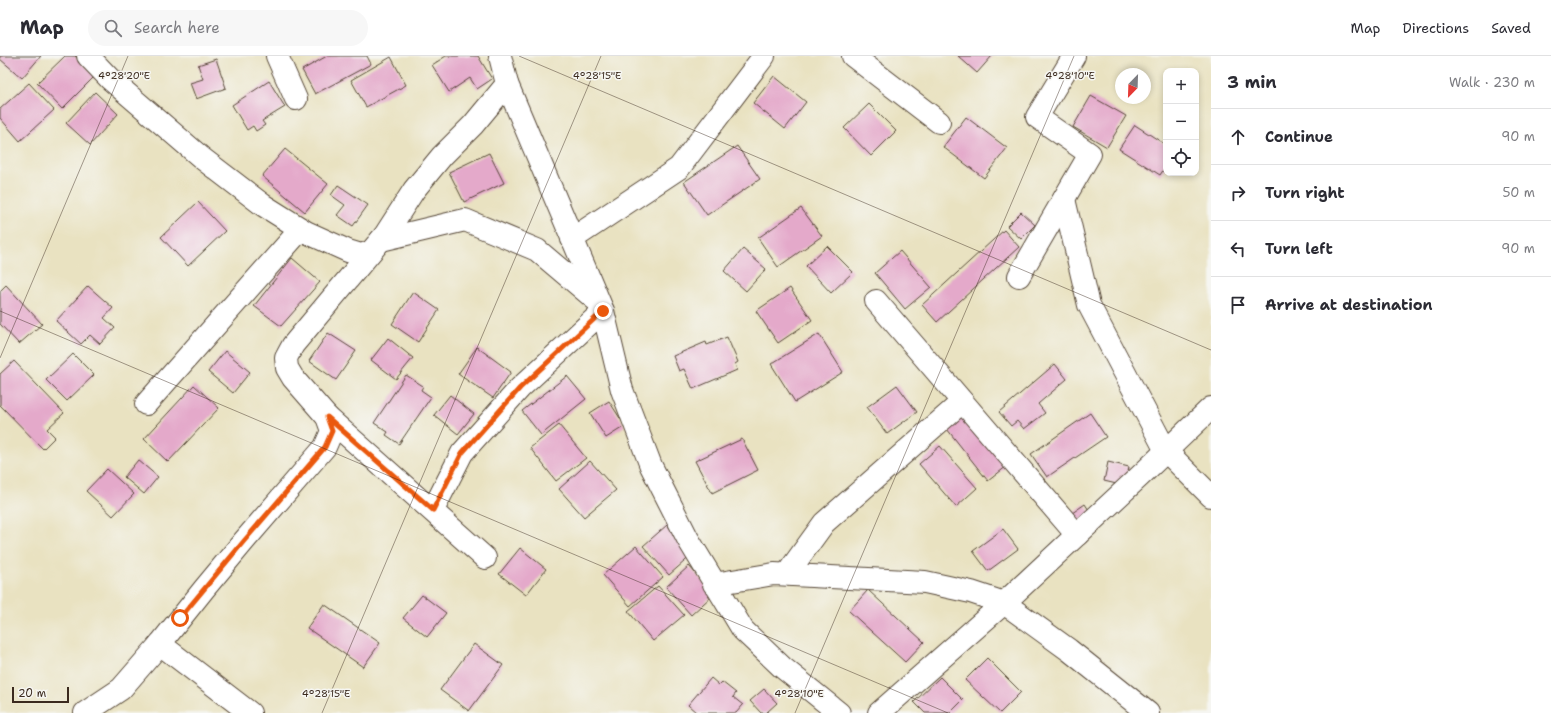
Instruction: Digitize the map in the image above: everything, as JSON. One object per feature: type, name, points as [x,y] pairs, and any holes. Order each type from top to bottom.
[{"type":"street","points":[[88,56],[110,79],[203,159],[263,205],[301,229],[348,251],[361,255],[375,246],[466,220],[537,250],[601,307]]},
{"type":"street","points":[[277,56],[296,99]]},
{"type":"street","points":[[500,56],[507,84],[601,307],[622,390],[651,466],[688,539],[743,630],[782,667],[838,713]]},
{"type":"street","points":[[572,239],[680,168],[764,56]]},
{"type":"street","points":[[853,56],[939,122]]},
{"type":"street","points":[[1019,276],[1090,154],[1037,117],[1074,56]]},
{"type":"street","points":[[485,558],[327,417],[293,378],[287,368],[286,358],[293,345],[375,246],[414,190],[442,156],[473,125],[507,84]]},
{"type":"street","points":[[1064,199],[1089,305],[1166,451],[1211,496]]},
{"type":"street","points":[[146,404],[301,229]]},
{"type":"street","points":[[876,301],[1077,535]]},
{"type":"street","points":[[433,510],[462,453],[520,388],[601,307]]},
{"type":"street","points":[[787,574],[824,523],[962,402]]},
{"type":"street","points":[[879,713],[1004,603],[1211,408]]},
{"type":"street","points":[[85,713],[121,689],[325,447],[332,431],[327,417]]},
{"type":"street","points":[[714,584],[774,574],[787,574],[925,582],[970,592],[1004,603],[1070,650],[1148,713]]},
{"type":"street","points":[[160,644],[250,713]]},
{"type":"building","points":[[0,56],[41,56],[22,78],[0,59]]},
{"type":"building","points":[[65,56],[75,56],[95,76],[62,109],[37,83]]},
{"type":"building","points":[[327,56],[367,56],[371,64],[315,94],[302,70]]},
{"type":"building","points":[[446,56],[478,56],[492,79],[477,89],[470,78],[449,92],[432,65]]},
{"type":"building","points":[[958,56],[992,56],[977,73]]},
{"type":"building","points":[[391,57],[406,85],[366,107],[351,80]]},
{"type":"building","points":[[216,59],[226,88],[196,99],[190,83],[203,79],[198,65]]},
{"type":"building","points":[[774,76],[806,102],[785,129],[753,103]]},
{"type":"building","points":[[269,81],[285,107],[262,121],[265,125],[256,131],[253,126],[247,130],[232,105]]},
{"type":"building","points":[[29,83],[54,110],[20,141],[0,118],[0,109]]},
{"type":"building","points":[[95,92],[118,114],[90,145],[66,123]]},
{"type":"building","points":[[1091,96],[1126,116],[1107,147],[1073,127]]},
{"type":"building","points":[[869,104],[896,131],[871,156],[844,128]]},
{"type":"building","points":[[966,117],[1007,148],[984,178],[943,147]]},
{"type":"building","points":[[1135,125],[1163,143],[1163,170],[1160,175],[1119,149]]},
{"type":"building","points":[[737,146],[760,179],[707,215],[684,182]]},
{"type":"building","points":[[285,149],[328,184],[305,212],[262,176]]},
{"type":"building","points":[[489,153],[504,183],[464,202],[449,172]]},
{"type":"building","points":[[338,185],[368,205],[353,226],[337,215],[345,205],[331,195]]},
{"type":"building","points":[[198,202],[225,231],[188,266],[161,237]]},
{"type":"building","points":[[801,208],[822,236],[778,267],[758,238]]},
{"type":"building","points":[[1021,212],[1035,225],[1021,239],[1007,226]]},
{"type":"building","points":[[1004,230],[1019,247],[937,322],[922,305]]},
{"type":"building","points":[[827,246],[853,272],[831,293],[806,266]]},
{"type":"building","points":[[743,249],[766,269],[746,291],[724,271]]},
{"type":"building","points":[[900,251],[931,287],[905,309],[875,273]]},
{"type":"building","points":[[292,258],[320,282],[281,326],[254,306]]},
{"type":"building","points":[[6,285],[42,324],[19,344],[0,324],[0,291]]},
{"type":"building","points":[[88,286],[113,308],[104,318],[115,328],[100,344],[90,335],[81,344],[56,321]]},
{"type":"building","points":[[790,288],[812,320],[778,343],[756,311]]},
{"type":"building","points":[[413,292],[439,310],[418,342],[392,324]]},
{"type":"building","points":[[328,333],[356,351],[336,380],[309,361]]},
{"type":"building","points":[[819,334],[843,372],[795,402],[771,364]]},
{"type":"building","points":[[727,337],[738,362],[735,364],[737,370],[693,389],[684,369],[679,371],[673,356],[706,342],[707,345]]},
{"type":"building","points":[[388,338],[413,358],[396,379],[371,360]]},
{"type":"building","points":[[477,347],[511,372],[493,398],[458,374]]},
{"type":"building","points":[[225,351],[250,372],[233,393],[208,372]]},
{"type":"building","points":[[73,354],[94,375],[67,401],[46,380]]},
{"type":"building","points":[[14,361],[64,413],[47,429],[55,437],[43,449],[0,405],[0,374]]},
{"type":"building","points":[[1055,364],[1067,379],[1038,404],[1045,413],[1024,429],[1017,421],[1011,426],[999,412]]},
{"type":"building","points":[[406,375],[423,386],[421,390],[431,397],[399,444],[386,435],[388,432],[374,423]]},
{"type":"building","points":[[567,376],[586,399],[541,435],[522,411]]},
{"type":"building","points":[[194,385],[219,408],[168,462],[144,439]]},
{"type":"building","points":[[897,385],[917,412],[887,434],[867,407]]},
{"type":"building","points":[[450,395],[474,414],[458,434],[434,415]]},
{"type":"building","points":[[609,401],[625,426],[606,438],[590,413]]},
{"type":"building","points":[[1090,413],[1106,437],[1047,477],[1031,454]]},
{"type":"building","points":[[966,414],[1007,466],[988,481],[947,429]]},
{"type":"building","points":[[559,425],[586,458],[556,481],[530,448]]},
{"type":"building","points":[[742,439],[758,470],[712,493],[695,461]]},
{"type":"building","points":[[940,446],[977,488],[956,507],[919,464]]},
{"type":"building","points":[[138,460],[158,477],[144,494],[124,477]]},
{"type":"building","points":[[590,461],[616,490],[584,517],[559,489]]},
{"type":"building","points":[[1108,462],[1129,467],[1125,486],[1104,481]]},
{"type":"building","points":[[107,469],[134,494],[113,516],[86,491]]},
{"type":"building","points":[[1085,504],[1094,518],[1078,530],[1068,516]]},
{"type":"building","points":[[667,525],[693,554],[669,575],[643,546]]},
{"type":"building","points":[[1003,529],[1018,549],[988,571],[973,551]]},
{"type":"building","points":[[636,546],[663,577],[630,606],[603,575]]},
{"type":"building","points":[[520,548],[546,569],[526,595],[499,574]]},
{"type":"building","points":[[689,566],[714,594],[691,615],[666,587]]},
{"type":"building","points":[[658,586],[684,615],[653,641],[628,611]]},
{"type":"building","points":[[868,590],[924,642],[905,662],[849,611]]},
{"type":"building","points":[[422,595],[446,613],[427,637],[403,618]]},
{"type":"building","points":[[324,604],[380,643],[363,667],[307,628]]},
{"type":"building","points":[[474,644],[503,665],[469,711],[440,690]]},
{"type":"building","points":[[987,658],[1021,692],[1000,713],[965,680]]},
{"type":"building","points":[[940,677],[963,700],[950,713],[925,713],[914,702]]},
{"type":"building","points":[[711,678],[719,685],[722,682],[736,693],[733,697],[743,705],[736,713],[697,713],[688,705]]},
{"type":"building","points":[[764,689],[777,703],[766,713],[761,713],[750,701]]},
{"type":"route","points":[[180,618],[325,447],[332,431],[327,417],[433,510],[462,453],[520,388],[603,311]]}]
